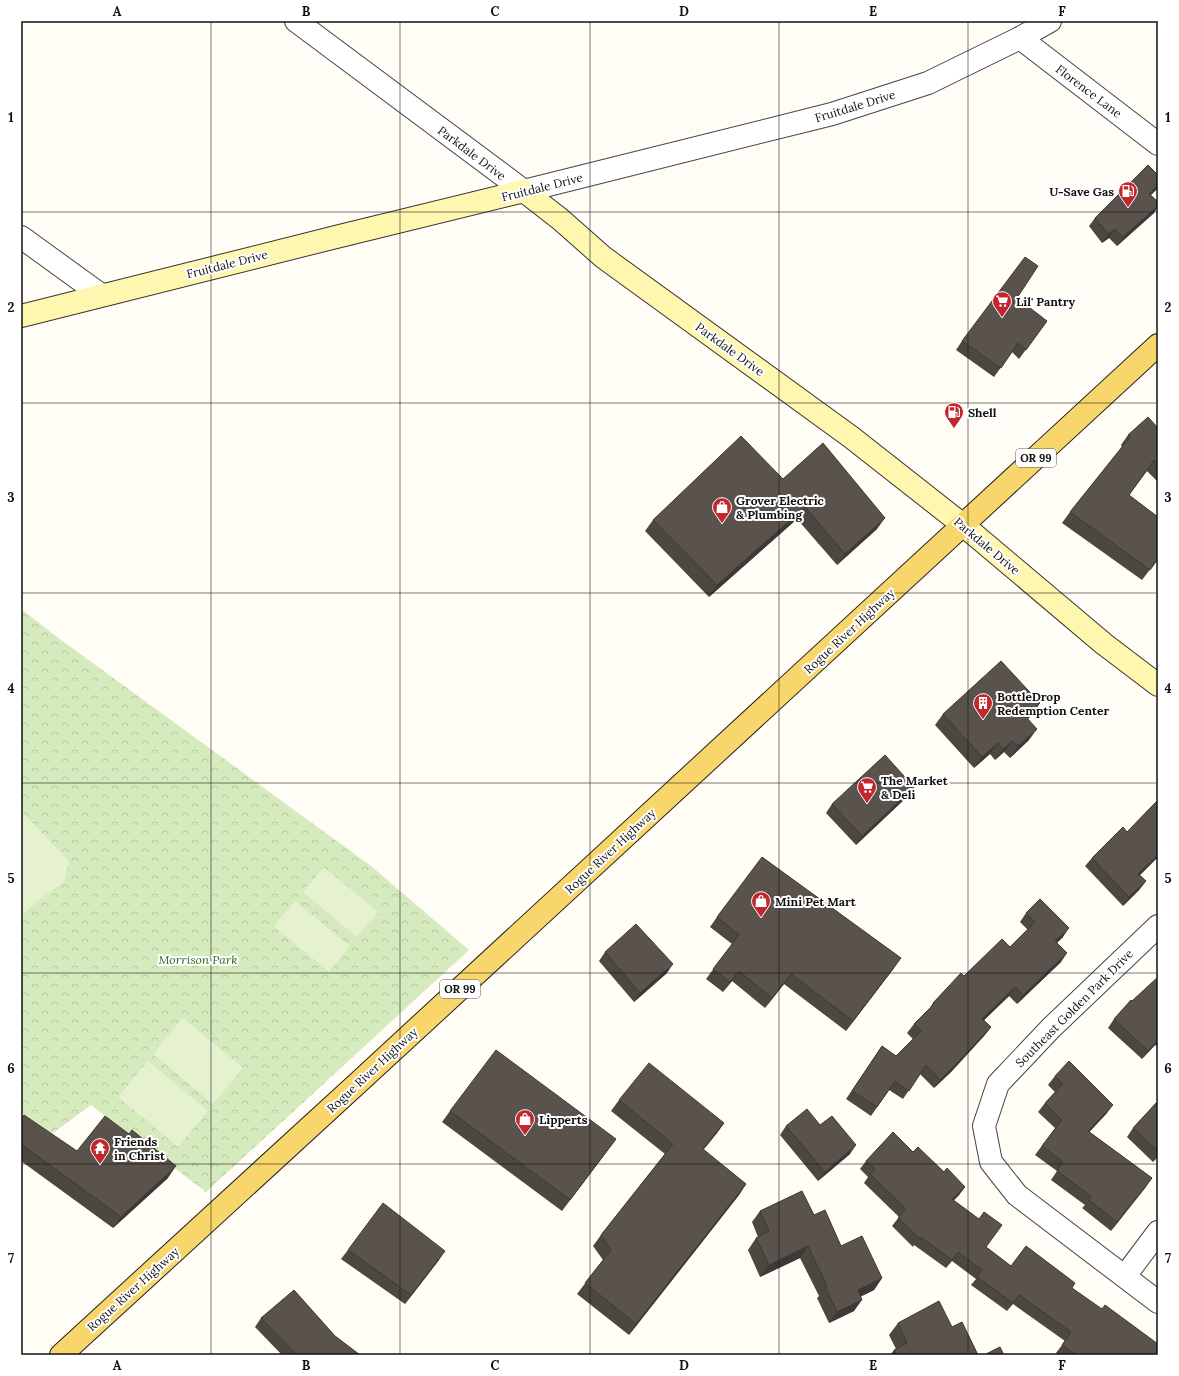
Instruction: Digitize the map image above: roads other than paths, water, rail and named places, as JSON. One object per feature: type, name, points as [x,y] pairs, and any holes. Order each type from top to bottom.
[{"type":"main road","name":"Fruitdale Drive","points":[[21,316],[340,236],[524,192]]},
{"type":"main road","name":"Parkdale Drive","points":[[524,192],[560,219],[603,257],[851,437],[963,525],[1104,644],[1158,685]]},
{"type":"main road","name":"Rogue River Highway","points":[[61,1355],[1158,345]]},
{"type":"street","name":"Parkdale Drive","points":[[296,21],[524,192]]},
{"type":"street","name":"Fruitdale Drive","points":[[524,192],[832,114],[928,83],[1020,38],[1050,21]]},
{"type":"street","name":"Florence Lane","points":[[1020,38],[1158,144]]},
{"type":"street","points":[[21,237],[101,295]]},
{"type":"street","name":"Southeast Golden Park Drive","points":[[1158,926],[1051,1028],[998,1084],[984,1126],[991,1162],[1017,1195],[1158,1302]]},
{"type":"street","points":[[1125,1276],[1158,1232]]},
{"type":"place","name":"U-Save Gas","points":[[1128,208]]},
{"type":"place","name":"Lil' Pantry","points":[[1002,318]]},
{"type":"place","name":"Shell","points":[[954,429]]},
{"type":"place","name":"Grover Electric & Plumbing","points":[[722,524]]},
{"type":"place","name":"BottleDrop Redemption Center","points":[[983,720]]},
{"type":"place","name":"The Market & Deli","points":[[867,804]]},
{"type":"place","name":"Mini Pet Mart","points":[[761,918]]},
{"type":"place","name":"Lipperts","points":[[525,1136]]},
{"type":"place","name":"Friends in Christ","points":[[100,1165]]},
{"type":"park label","name":"Morrison Park","points":[[198,959]]}]
